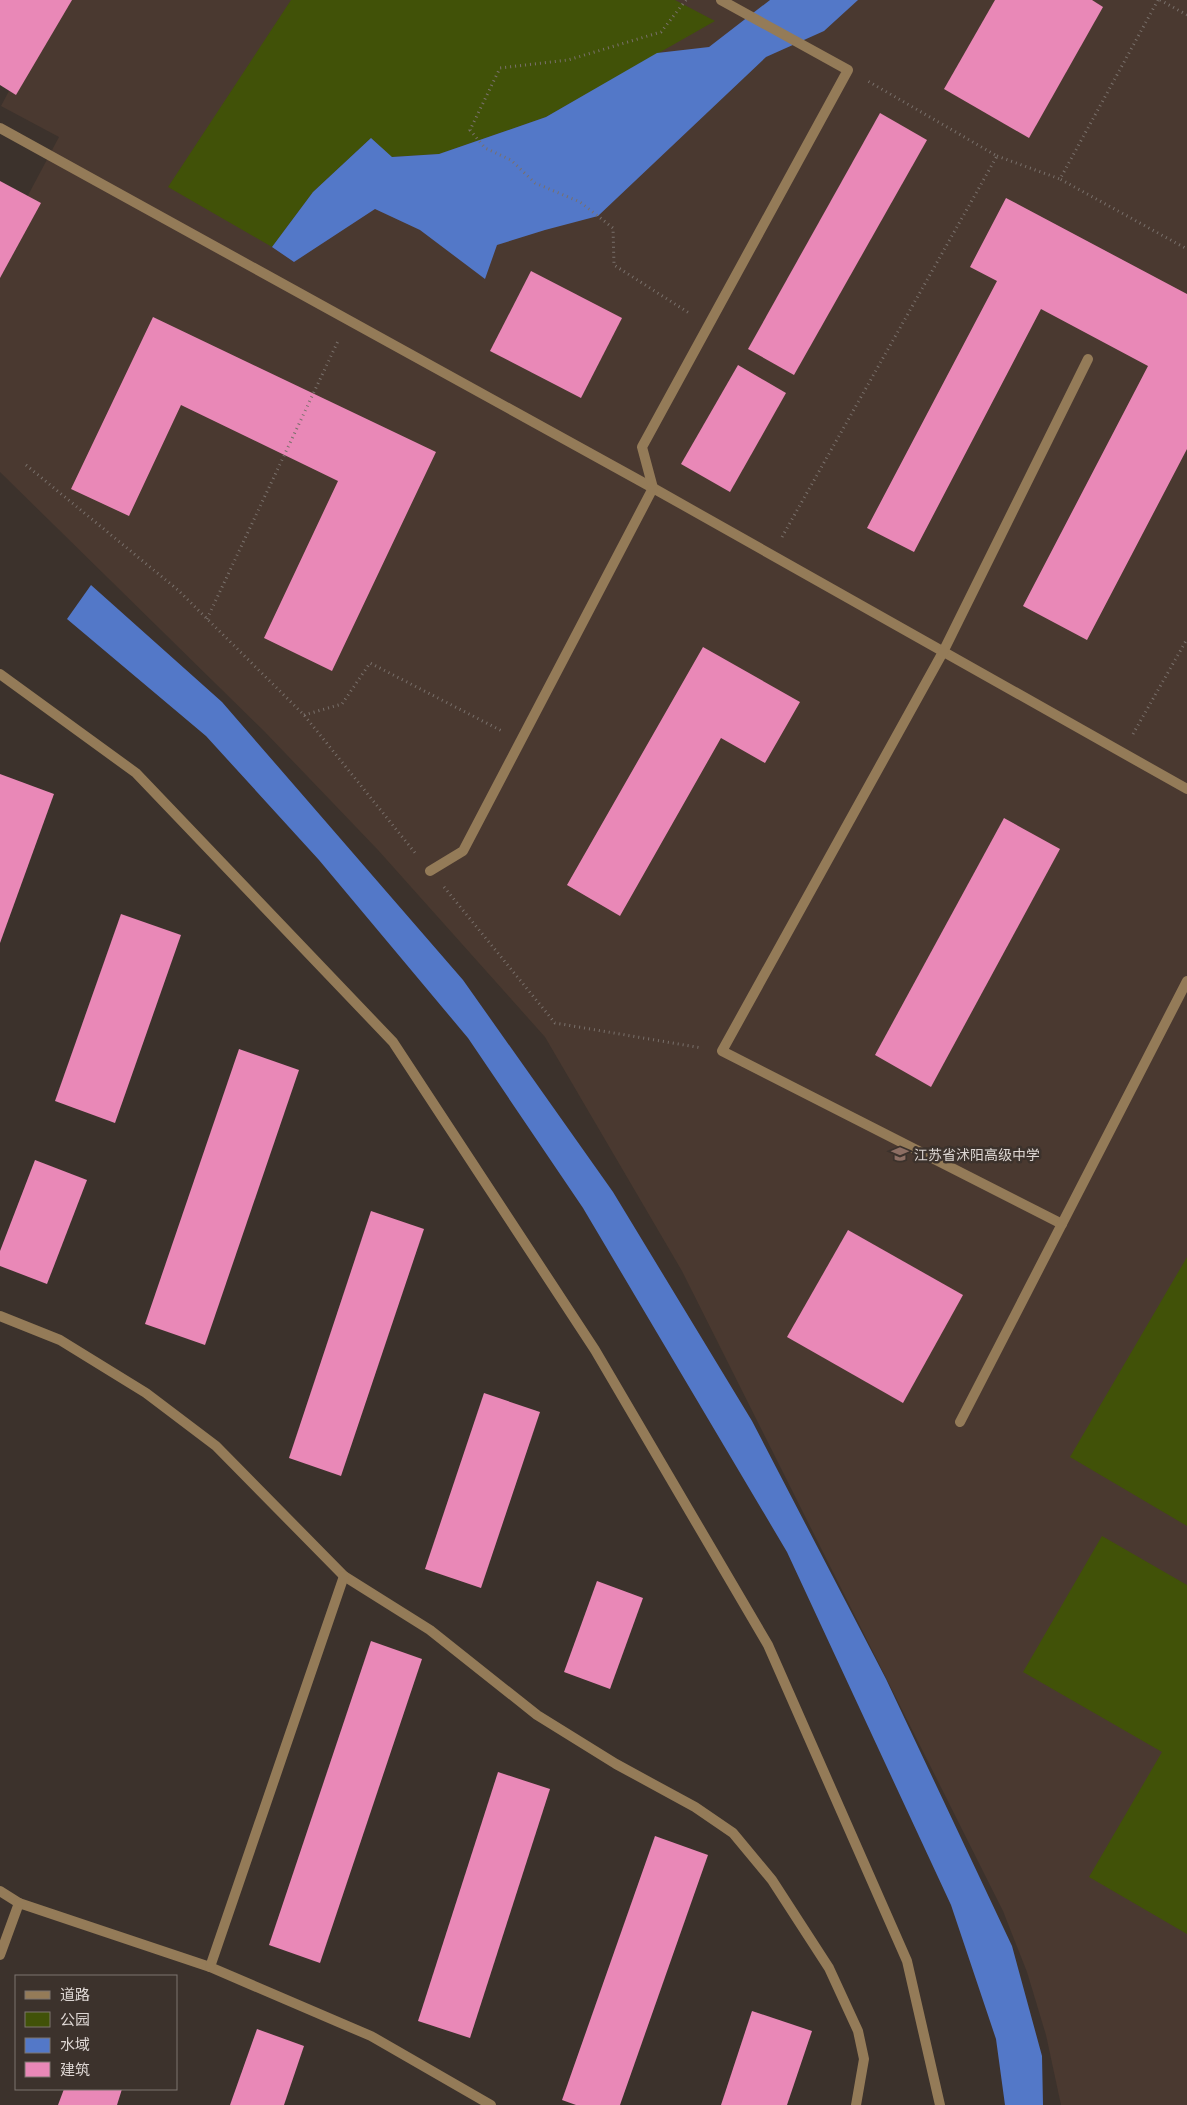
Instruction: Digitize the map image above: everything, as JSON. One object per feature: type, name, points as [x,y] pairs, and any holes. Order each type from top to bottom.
[{"type":"street","points":[[430,871],[462,851],[653,488],[642,448],[848,70],[721,0]]},
{"type":"street","points":[[0,128],[653,488],[1187,789]]},
{"type":"street","points":[[1062,1224],[722,1051],[943,652],[1088,359]]},
{"type":"street","points":[[0,674],[136,773],[394,1042],[595,1350],[768,1645],[907,1961],[940,2105]]},
{"type":"street","points":[[960,1422],[1187,981]]},
{"type":"street","points":[[0,1316],[60,1340],[154,1399],[216,1446],[344,1576],[430,1630],[537,1715],[616,1764],[695,1807],[733,1833],[772,1880],[829,1968],[858,2031],[864,2060],[856,2105]]},
{"type":"street","points":[[210,1967],[344,1576]]},
{"type":"street","points":[[0,1891],[19,1903],[210,1967],[371,2036],[492,2105]]},
{"type":"street","points":[[0,1955],[19,1903]]},
{"type":"path","points":[[686,0],[660,32],[568,60],[500,68],[470,130],[485,148],[511,160],[535,183],[580,202],[613,228],[614,265],[709,325]]},
{"type":"path","points":[[1060,179],[1159,0],[1187,15]]},
{"type":"path","points":[[848,70],[997,156],[1060,179],[1187,249]]},
{"type":"path","points":[[772,555],[997,156]]},
{"type":"path","points":[[207,619],[348,320]]},
{"type":"path","points":[[26,465],[178,590],[304,714],[430,871],[555,1022],[722,1051]]},
{"type":"path","points":[[1122,753],[1187,639]]},
{"type":"path","points":[[304,714],[342,704],[370,663],[521,740]]},
{"type":"shaded area","name":"江苏省沭阳高级中学","points":[[57,0],[1187,0],[1187,2105],[1061,2105],[1046,2035],[1027,1972],[1003,1911],[682,1271],[545,1037],[378,850],[264,731],[0,472],[0,248],[59,137],[1,106]]},
{"type":"green space","points":[[291,0],[675,0],[715,21],[546,117],[439,154],[391,157],[371,138],[313,192],[272,247],[168,187]]},
{"type":"green space","points":[[1187,1257],[1187,1526],[1070,1457]]},
{"type":"green space","points":[[1102,1536],[1187,1585],[1187,1934],[1089,1877],[1162,1752],[1023,1672]]},
{"type":"water","points":[[770,0],[858,0],[824,31],[766,57],[598,216],[497,245],[485,279],[420,230],[375,209],[294,262],[272,247],[313,192],[371,138],[392,157],[439,154],[546,117],[657,53],[709,47]]},
{"type":"water","points":[[91,585],[222,702],[463,980],[613,1192],[752,1421],[886,1679],[1012,1946],[1042,2056],[1043,2105],[1005,2105],[996,2039],[951,1905],[787,1552],[583,1208],[468,1038],[319,860],[206,736],[67,619]]},
{"type":"building","points":[[0,0],[72,0],[16,95],[0,85]]},
{"type":"building","points":[[995,0],[1092,0],[1103,7],[1029,138],[944,89]]},
{"type":"building","points":[[880,113],[927,140],[794,375],[748,349]]},
{"type":"building","points":[[0,181],[41,203],[0,278]]},
{"type":"building","points":[[1006,198],[1187,294],[1187,449],[1087,640],[1023,606],[1148,366],[1041,309],[914,552],[867,528],[997,281],[970,267]]},
{"type":"building","points":[[531,271],[622,318],[581,398],[490,351]]},
{"type":"building","points":[[153,317],[436,452],[332,671],[264,638],[338,481],[181,405],[129,516],[71,489]]},
{"type":"building","points":[[738,365],[786,393],[730,492],[681,464]]},
{"type":"building","points":[[703,647],[800,702],[765,763],[721,738],[620,916],[567,885]]},
{"type":"building","points":[[0,774],[54,794],[0,943]]},
{"type":"building","points":[[1004,818],[1060,849],[931,1087],[875,1055]]},
{"type":"building","points":[[121,914],[181,935],[115,1123],[55,1101]]},
{"type":"building","points":[[239,1049],[299,1070],[205,1345],[145,1324]]},
{"type":"building","points":[[35,1160],[87,1180],[47,1284],[0,1266],[0,1251]]},
{"type":"building","points":[[371,1211],[424,1229],[341,1476],[289,1458]]},
{"type":"building","points":[[848,1230],[963,1295],[903,1403],[787,1337]]},
{"type":"building","points":[[484,1393],[540,1412],[481,1588],[425,1569]]},
{"type":"building","points":[[597,1581],[643,1598],[610,1689],[564,1672]]},
{"type":"building","points":[[371,1641],[422,1659],[320,1963],[269,1945]]},
{"type":"building","points":[[498,1772],[550,1789],[470,2038],[418,2021]]},
{"type":"building","points":[[655,1836],[708,1855],[620,2105],[576,2105],[562,2100]]},
{"type":"building","points":[[752,2011],[812,2031],[787,2105],[721,2105]]},
{"type":"building","points":[[257,2029],[304,2046],[284,2105],[230,2105]]},
{"type":"building","points":[[64,2090],[122,2090],[117,2105],[58,2105]]},
{"type":"place","name":"江苏省沭阳高级中学","points":[[900,1154]]}]
